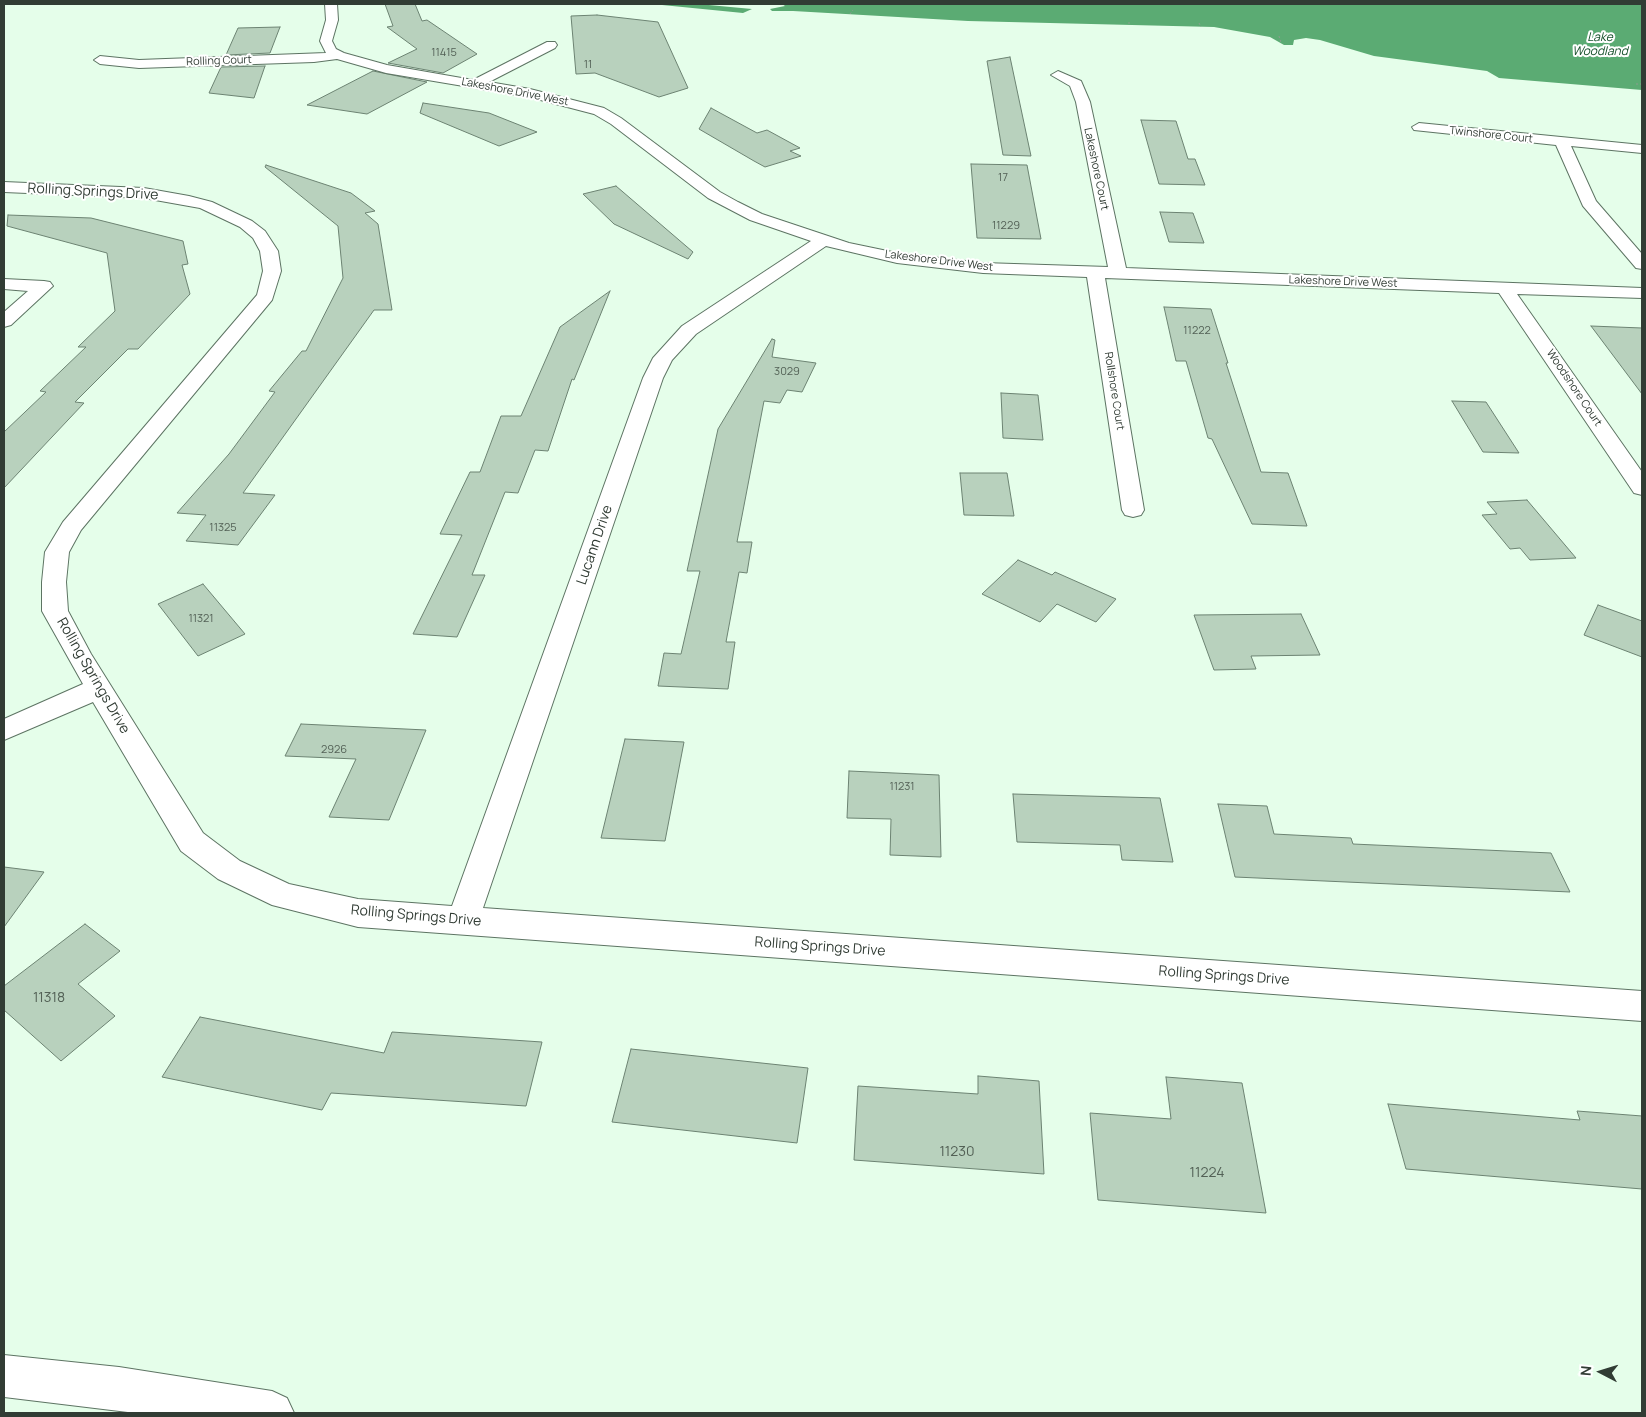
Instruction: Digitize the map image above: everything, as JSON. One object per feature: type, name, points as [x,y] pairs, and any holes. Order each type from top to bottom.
[{"type":"main road","points":[[331,4],[332,20],[326,41],[327,46],[338,55]]},
{"type":"main road","points":[[475,84],[552,46]]},
{"type":"main road","name":"Rolling Court","points":[[100,60],[139,64],[314,58],[338,55]]},
{"type":"main road","name":"Lakeshore Drive West","points":[[338,55],[354,62],[386,69],[565,100],[599,111],[616,121],[714,195],[756,217],[823,241],[897,258],[948,264],[1095,273],[1642,293]]},
{"type":"main road","name":"Lakeshore Court","points":[[1058,75],[1076,84],[1083,102],[1118,274]]},
{"type":"main road","name":"Twinshore Court","points":[[1419,127],[1642,149]]},
{"type":"main road","points":[[1562,142],[1589,203],[1642,264]]},
{"type":"main road","name":"Rolling Springs Drive","points":[[4,187],[144,192],[183,199],[206,205],[246,224],[259,235],[269,251],[272,271],[266,296],[236,334],[145,438],[71,527],[57,552],[54,582],[55,611],[192,842],[229,870],[283,896],[358,913],[1642,1006]]},
{"type":"main road","name":"Lucann Drive","points":[[462,922],[653,378],[663,358],[689,330],[823,241]]},
{"type":"main road","name":"Rollshore Court","points":[[1095,273],[1133,510]]},
{"type":"main road","points":[[4,284],[44,286],[4,321]]},
{"type":"main road","name":"Woodshore Court","points":[[1505,288],[1642,488]]},
{"type":"main road","points":[[4,730],[99,688]]},
{"type":"main road","points":[[4,1376],[119,1389],[272,1413]]},
{"type":"path","points":[[850,14],[854,10]]},
{"type":"path","points":[[1198,23],[1201,27]]},
{"type":"path","points":[[1279,36],[1281,43]]},
{"type":"path","points":[[1636,84],[1642,84]]},
{"type":"water","points":[[652,4],[698,4],[752,9],[743,13]]},
{"type":"water","name":"Lake Woodland","points":[[782,4],[1642,4],[1642,90],[1499,78],[1487,71],[1374,56],[1320,40],[1306,38],[1294,40],[1293,45],[1284,45],[1270,37],[1214,27],[968,21],[772,11],[770,9],[785,6]]},
{"type":"building","points":[[385,4],[415,4],[422,21],[427,20],[477,54],[443,73],[388,63],[417,49],[387,27],[393,26]]},
{"type":"building","points":[[597,15],[658,22],[688,88],[659,97],[595,73],[576,74],[571,16]]},
{"type":"building","points":[[280,27],[270,53],[226,55],[238,28]]},
{"type":"building","points":[[1010,57],[1031,156],[1003,155],[987,61]]},
{"type":"building","points":[[265,66],[254,98],[209,93],[221,67]]},
{"type":"building","points":[[373,71],[427,82],[367,114],[307,105]]},
{"type":"building","points":[[423,103],[489,113],[537,132],[499,146],[420,113]]},
{"type":"building","points":[[711,108],[757,133],[767,130],[800,148],[790,151],[801,156],[765,167],[699,129]]},
{"type":"building","points":[[1141,120],[1176,121],[1188,159],[1195,159],[1205,185],[1159,184]]},
{"type":"building","points":[[971,164],[1027,165],[1041,239],[977,238]]},
{"type":"building","points":[[266,165],[351,193],[375,211],[365,213],[378,224],[392,310],[374,310],[243,493],[275,495],[238,545],[186,541],[206,515],[177,513],[229,454],[275,392],[269,391],[302,351],[306,351],[343,278],[338,226],[265,167]]},
{"type":"building","points":[[616,186],[693,252],[688,259],[614,224],[583,194]]},
{"type":"building","points":[[1160,212],[1193,213],[1204,243],[1169,242]]},
{"type":"building","points":[[8,215],[91,218],[183,241],[188,264],[182,265],[190,294],[138,349],[128,349],[75,402],[84,403],[4,488],[4,432],[46,392],[40,391],[86,347],[78,347],[115,311],[107,253],[7,226]]},
{"type":"building","points":[[610,291],[574,380],[572,379],[548,451],[535,450],[518,493],[505,492],[472,575],[485,575],[457,637],[413,634],[462,535],[440,534],[470,472],[480,472],[501,416],[521,416],[560,327]]},
{"type":"building","points":[[1164,307],[1211,309],[1261,472],[1288,473],[1307,526],[1252,524],[1212,439],[1208,438],[1186,361],[1176,361]]},
{"type":"building","points":[[1591,326],[1642,328],[1642,394]]},
{"type":"building","points":[[772,339],[775,340],[772,357],[816,363],[802,392],[787,390],[780,403],[764,401],[737,542],[752,542],[747,573],[739,572],[726,642],[735,642],[728,689],[658,686],[664,653],[681,654],[700,571],[687,571],[718,429]]},
{"type":"building","points":[[1001,393],[1038,395],[1043,440],[1003,438]]},
{"type":"building","points":[[1452,401],[1486,402],[1519,453],[1483,452]]},
{"type":"building","points":[[960,473],[1007,473],[1014,516],[964,515]]},
{"type":"building","points":[[1527,500],[1576,558],[1530,560],[1520,548],[1510,549],[1482,515],[1497,514],[1487,502]]},
{"type":"building","points":[[1018,560],[1052,575],[1055,572],[1116,599],[1096,622],[1057,604],[1040,622],[982,594]]},
{"type":"building","points":[[203,584],[245,634],[198,656],[158,604]]},
{"type":"building","points":[[1598,605],[1642,621],[1642,657],[1584,635]]},
{"type":"building","points":[[1301,614],[1320,655],[1251,656],[1256,669],[1214,670],[1194,615]]},
{"type":"building","points":[[301,724],[426,730],[389,820],[329,817],[356,759],[285,756]]},
{"type":"building","points":[[625,739],[684,742],[665,841],[601,838]]},
{"type":"building","points":[[849,771],[939,775],[941,857],[890,855],[891,819],[847,818]]},
{"type":"building","points":[[1013,794],[1160,798],[1173,862],[1122,860],[1120,845],[1017,842]]},
{"type":"building","points":[[1218,804],[1267,806],[1274,834],[1351,838],[1353,844],[1551,853],[1570,892],[1235,877]]},
{"type":"building","points":[[4,867],[44,872],[4,927]]},
{"type":"building","points":[[85,924],[120,951],[78,984],[115,1016],[61,1061],[4,1010],[4,986]]},
{"type":"building","points":[[200,1017],[384,1053],[392,1032],[542,1042],[526,1106],[331,1093],[322,1110],[162,1077]]},
{"type":"building","points":[[631,1049],[808,1068],[797,1143],[612,1122]]},
{"type":"building","points":[[978,1076],[1039,1081],[1044,1174],[854,1160],[858,1086],[978,1094]]},
{"type":"building","points":[[1166,1077],[1242,1083],[1266,1213],[1098,1200],[1090,1113],[1171,1119]]},
{"type":"building","points":[[1388,1104],[1580,1120],[1577,1111],[1642,1116],[1642,1189],[1406,1169]]}]
